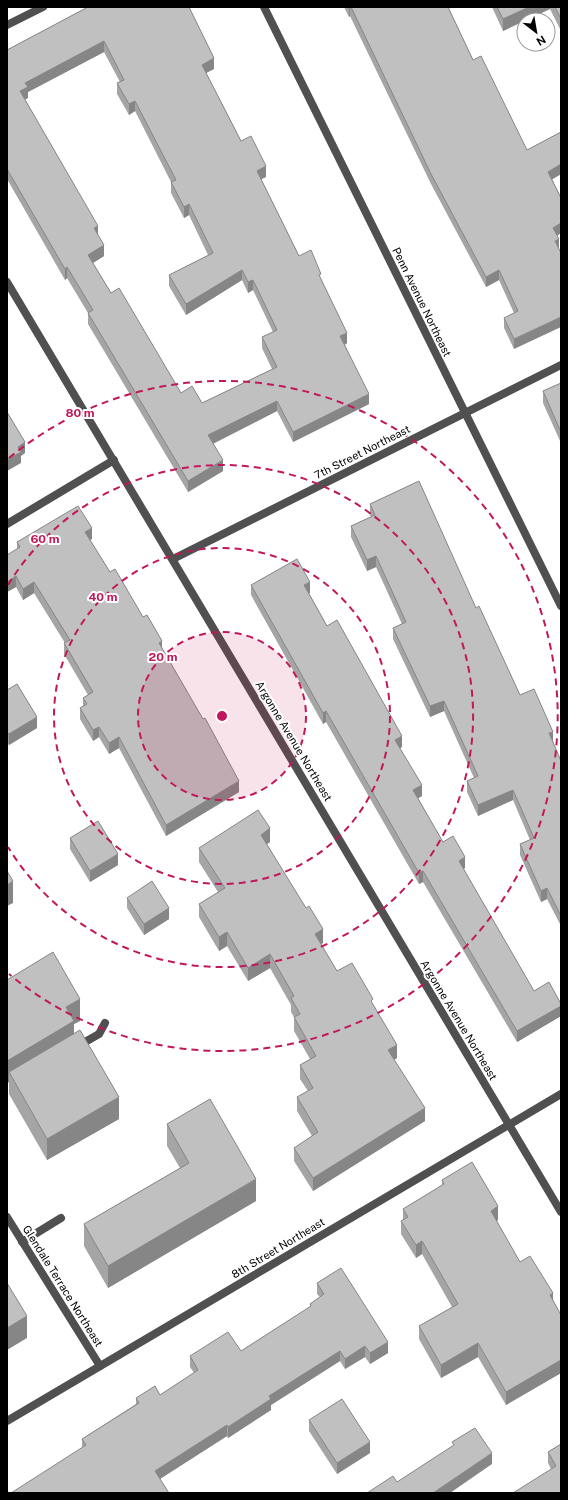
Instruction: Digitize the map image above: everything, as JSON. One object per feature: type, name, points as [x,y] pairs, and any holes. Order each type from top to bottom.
[{"type":"street","points":[[7,25],[31,10],[43,7]]},
{"type":"street","name":"Penn Avenue Northeast","points":[[264,7],[561,606]]},
{"type":"street","name":"Argonne Avenue Northeast","points":[[7,282],[561,1212]]},
{"type":"street","name":"7th Street Northeast","points":[[172,559],[561,365]]},
{"type":"street","points":[[7,524],[114,460]]},
{"type":"street","points":[[72,1050],[99,1034],[105,1023]]},
{"type":"street","name":"8th Street Northeast","points":[[7,1421],[561,1094]]},
{"type":"street","name":"Glendale Terrace Northeast","points":[[7,1217],[100,1366]]},
{"type":"street","points":[[22,1242],[61,1218]]},
{"type":"building","points":[[88,7],[189,7],[214,58],[202,65],[241,141],[251,136],[266,166],[257,171],[299,256],[311,250],[321,274],[319,275],[347,333],[340,336],[369,394],[293,432],[277,401],[208,435],[223,460],[188,481],[88,313],[93,310],[67,267],[65,269],[7,169],[7,50]],"holes":[[[104,41],[124,80],[117,83],[129,104],[135,101],[176,180],[171,182],[184,207],[189,204],[213,253],[169,275],[186,304],[242,270],[248,282],[253,280],[277,330],[262,337],[277,367],[202,403],[192,386],[181,393],[119,288],[111,293],[88,255],[104,245],[94,228],[98,226],[20,91],[28,87],[25,83]]]},
{"type":"building","points":[[351,7],[448,7],[473,60],[481,56],[527,150],[561,132],[561,164],[548,172],[561,198],[561,223],[553,228],[559,239],[555,241],[561,253],[561,317],[514,339],[504,318],[518,311],[499,270],[486,277],[431,174]]},
{"type":"building","points":[[497,7],[529,7],[516,12],[503,19]]},
{"type":"building","points":[[555,7],[561,7],[561,19]]},
{"type":"building","points":[[561,383],[561,429],[560,430],[543,391]]},
{"type":"building","points":[[7,412],[25,442],[18,447],[21,452],[7,460]]},
{"type":"building","points":[[419,481],[476,608],[479,606],[520,695],[534,689],[553,732],[549,733],[561,761],[561,916],[547,888],[541,891],[520,844],[534,838],[513,790],[478,805],[467,781],[478,776],[444,701],[430,706],[393,628],[406,622],[376,556],[367,560],[351,526],[375,515],[370,504]]},
{"type":"building","points":[[78,506],[92,528],[85,532],[110,572],[115,569],[143,617],[147,615],[162,641],[159,643],[203,719],[205,718],[239,781],[166,825],[119,737],[109,743],[99,727],[93,730],[80,708],[87,704],[83,698],[93,692],[64,643],[70,640],[34,582],[23,589],[16,576],[7,582],[7,555],[20,547],[17,542]]},
{"type":"building","points":[[297,559],[310,582],[304,585],[327,626],[337,620],[402,736],[395,740],[422,785],[413,790],[443,842],[453,836],[465,857],[459,861],[534,991],[549,982],[561,1004],[561,1006],[517,1031],[423,871],[419,873],[326,711],[323,713],[251,585]]},
{"type":"building","points":[[17,684],[37,717],[9,734],[7,732],[7,690]]},
{"type":"building","points":[[258,810],[270,828],[261,835],[306,908],[309,906],[323,929],[315,934],[337,971],[352,963],[373,999],[371,1001],[397,1045],[388,1050],[425,1108],[313,1178],[294,1148],[318,1132],[297,1097],[313,1088],[300,1065],[316,1056],[294,1017],[300,1014],[291,998],[294,996],[270,954],[248,968],[227,932],[219,937],[199,904],[225,888],[199,848]]},
{"type":"building","points":[[98,821],[118,854],[90,871],[70,838]]},
{"type":"building","points":[[7,871],[13,881],[7,885]]},
{"type":"building","points":[[152,881],[169,908],[144,924],[127,898]]},
{"type":"building","points":[[53,952],[80,999],[66,1007],[74,1021],[7,1061],[7,980]]},
{"type":"building","points":[[80,1030],[119,1097],[47,1139],[9,1072]]},
{"type":"building","points":[[210,1099],[256,1179],[108,1266],[84,1224],[189,1163],[167,1124]]},
{"type":"building","points":[[472,1162],[498,1206],[491,1211],[520,1262],[530,1256],[553,1293],[550,1295],[561,1315],[561,1360],[506,1392],[478,1343],[441,1365],[419,1326],[458,1304],[422,1241],[416,1245],[401,1221],[408,1217],[403,1209],[444,1184],[442,1180]]},
{"type":"building","points":[[341,1268],[388,1342],[370,1353],[365,1346],[345,1359],[340,1351],[269,1396],[271,1399],[228,1427],[227,1425],[155,1471],[169,1493],[11,1493],[86,1445],[82,1439],[139,1403],[136,1398],[155,1386],[160,1395],[198,1370],[190,1356],[228,1332],[241,1351],[311,1306],[310,1304],[324,1294],[317,1283]]},
{"type":"building","points":[[7,1283],[27,1316],[7,1328]]},
{"type":"building","points":[[342,1399],[370,1442],[337,1463],[309,1420]]},
{"type":"building","points":[[475,1428],[492,1453],[433,1493],[367,1493],[393,1476],[397,1482],[454,1445],[452,1442]]},
{"type":"building","points":[[561,1444],[561,1493],[513,1493],[556,1466],[548,1452]]}]
